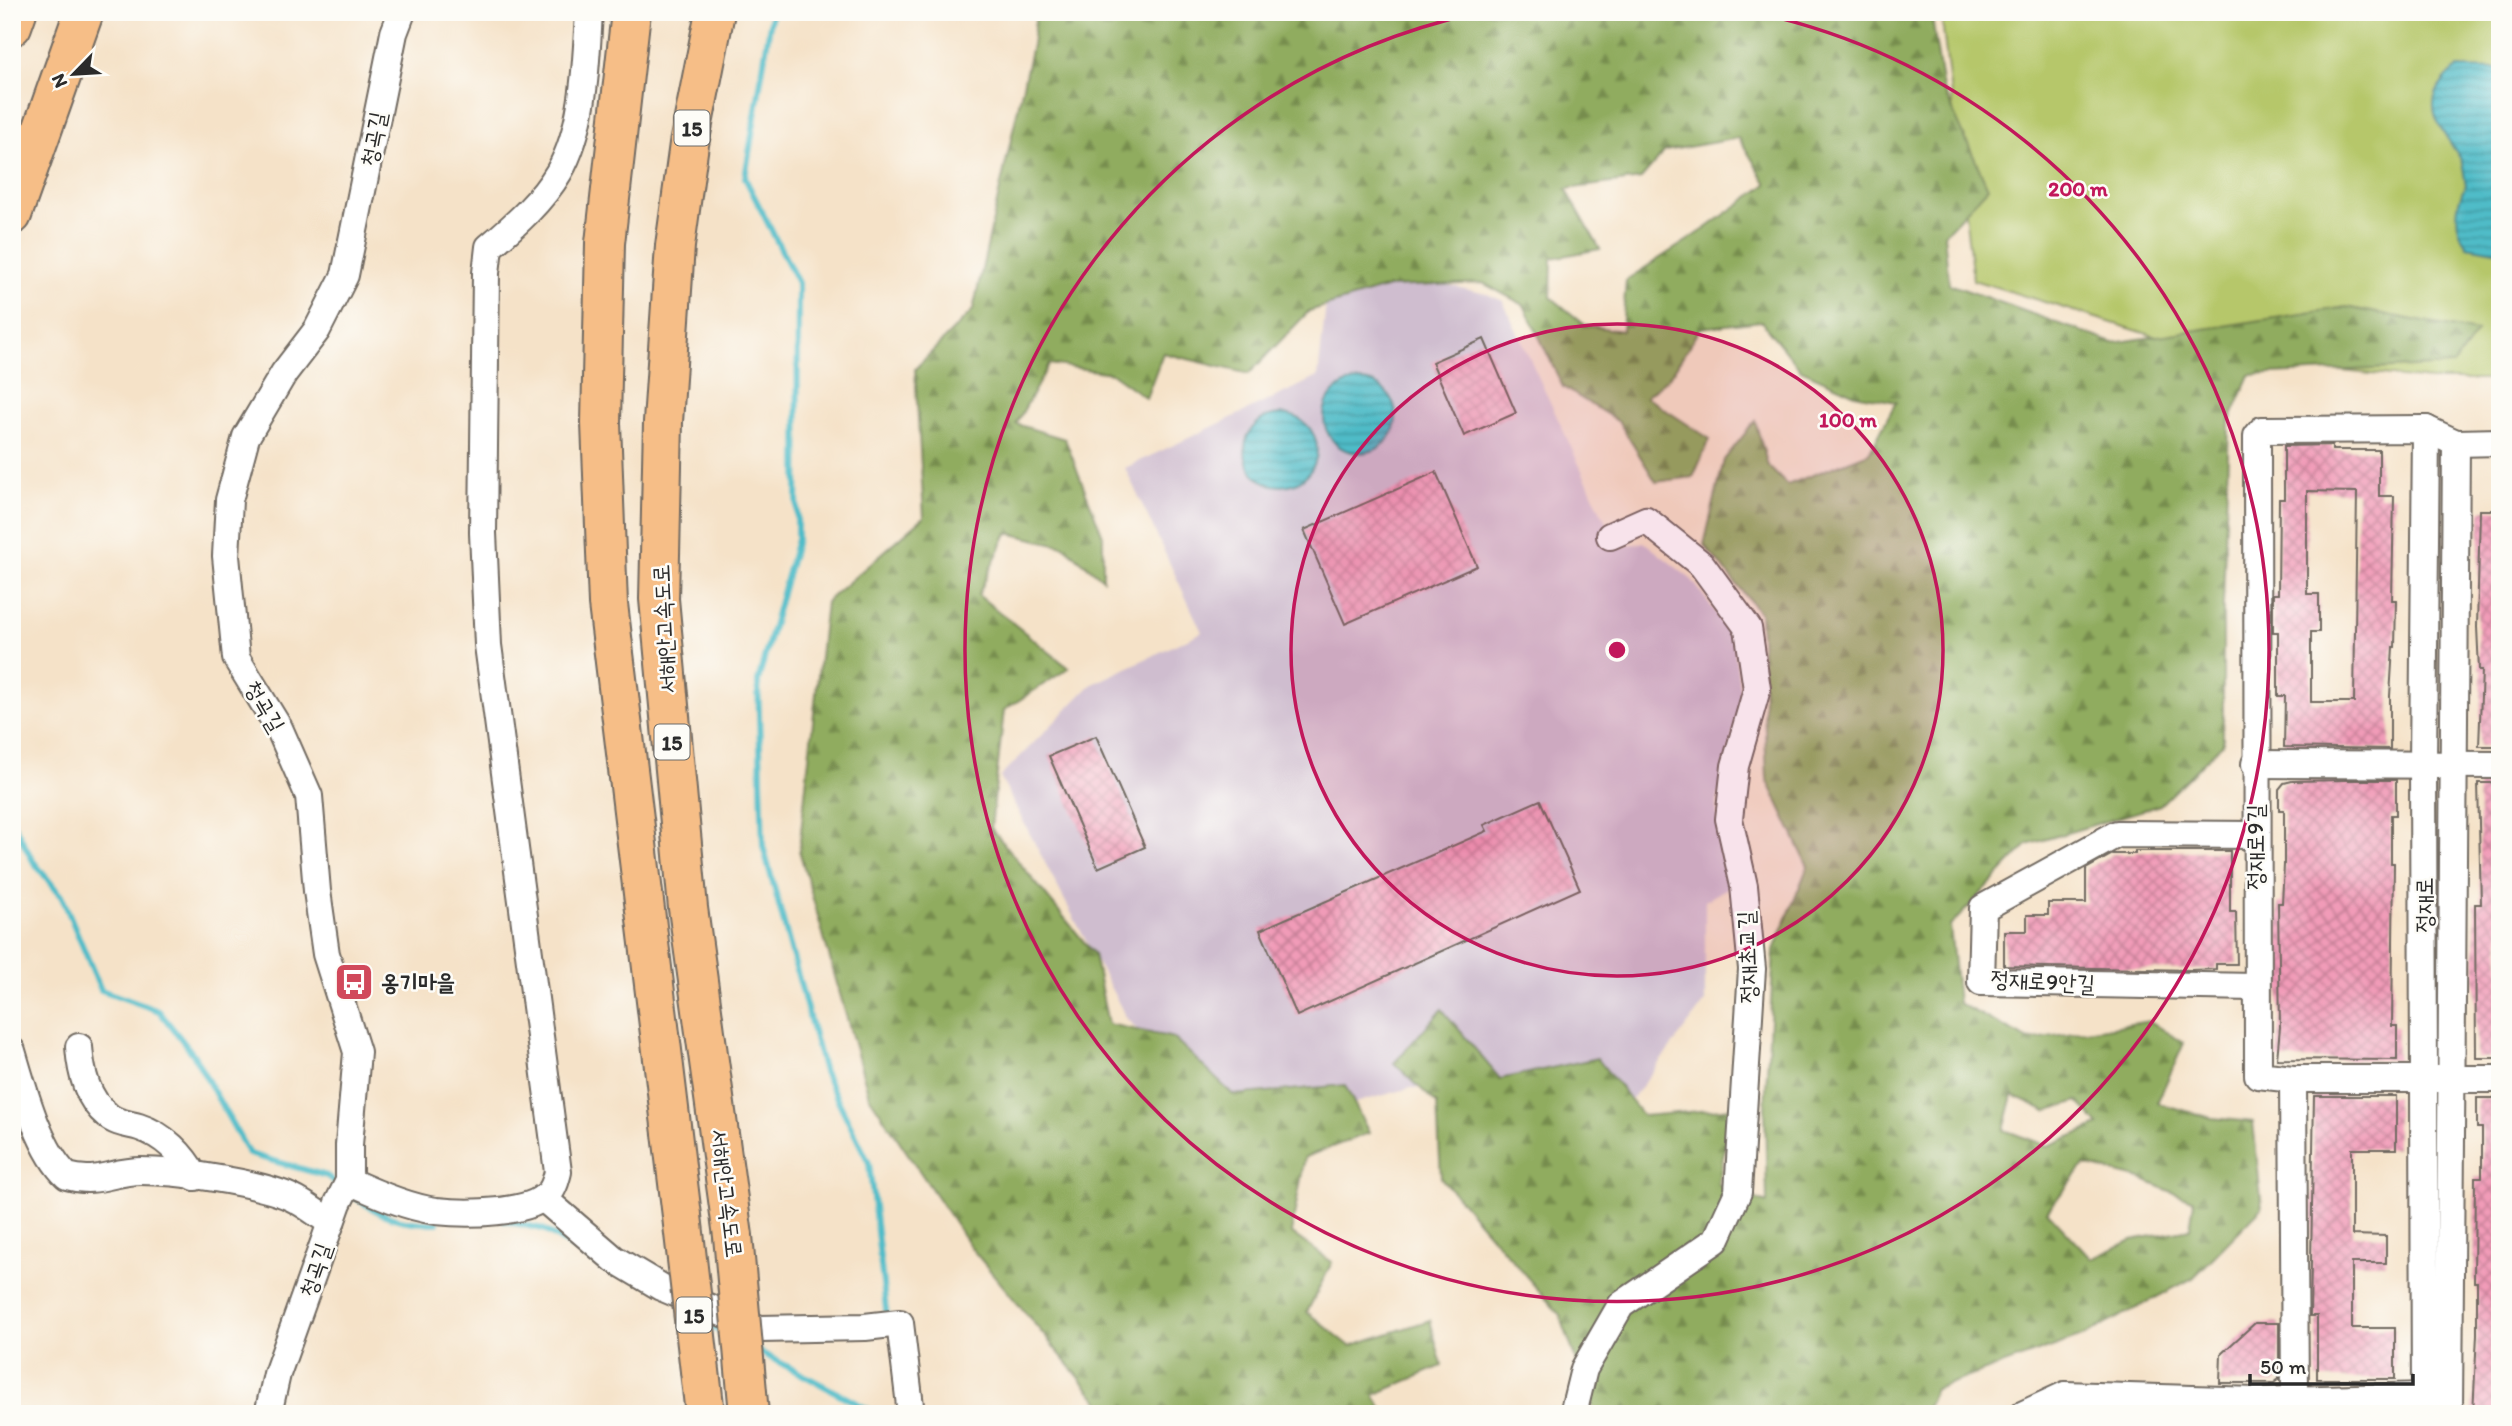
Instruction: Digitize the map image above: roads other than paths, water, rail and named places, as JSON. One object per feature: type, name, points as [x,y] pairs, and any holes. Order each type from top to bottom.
[{"type":"highway","points":[[12,26],[16,12]]},
{"type":"highway","points":[[12,215],[84,12]]},
{"type":"highway","name":"서해안고속도로","points":[[631,12],[605,243],[601,423],[608,604],[705,1414]]},
{"type":"highway","name":"서해안고속도로","points":[[715,12],[689,144],[675,246],[663,422],[659,599],[688,908],[733,1236],[749,1414]]},
{"type":"street","name":"청곡길","points":[[268,1414],[277,1374],[331,1223],[349,1181],[349,1145],[357,1052],[326,954],[317,891],[309,796],[279,728],[236,658],[226,556],[229,500],[246,438],[284,373],[317,330],[345,275],[394,33],[402,12]]},
{"type":"street","points":[[349,1181],[388,1197],[437,1211],[496,1212],[543,1198],[554,1186],[558,1172],[488,645],[483,534],[486,273],[489,247],[540,199],[560,170],[576,122],[589,12]]},
{"type":"street","points":[[2426,429],[2456,443],[2500,442]]},
{"type":"street","name":"정재로","points":[[2425,1405],[2423,763],[2426,429]]},
{"type":"street","name":"정재로9길","points":[[2293,1079],[2258,1075],[2255,987],[2257,436],[2262,430],[2426,429]]},
{"type":"street","name":"정재로","points":[[2449,1414],[2456,443]]},
{"type":"street","name":"정재초교길","points":[[1573,1414],[1584,1369],[1621,1305],[1716,1240],[1738,1192],[1752,969],[1744,886],[1728,819],[1735,765],[1757,689],[1748,628],[1702,565],[1646,520],[1610,536]]},
{"type":"street","points":[[2255,764],[2500,765]]},
{"type":"street","name":"정재로9안길","points":[[2255,987],[1981,982],[1983,908],[2117,834],[2256,835]]},
{"type":"street","points":[[79,1047],[84,1081],[100,1108],[110,1118],[143,1128],[160,1138],[175,1149],[195,1177]]},
{"type":"street","points":[[12,1051],[26,1103],[55,1161],[67,1176],[96,1181],[141,1171],[195,1177],[280,1193],[301,1202],[331,1223]]},
{"type":"street","points":[[2295,1398],[2293,1079],[2500,1079]]},
{"type":"street","points":[[543,1198],[614,1259],[661,1287],[760,1329],[865,1327],[900,1323],[911,1414]]},
{"type":"street","points":[[2024,1414],[2065,1395],[2256,1407],[2295,1398],[2425,1405]]},
{"type":"water","points":[[2457,68],[2500,69],[2500,252],[2467,246],[2459,231],[2458,208],[2466,185],[2463,168],[2460,158],[2439,124],[2434,102],[2444,80]]},
{"type":"water","points":[[1360,381],[1374,384],[1386,391],[1393,403],[1396,417],[1393,431],[1386,443],[1374,450],[1360,453],[1346,450],[1334,443],[1327,431],[1324,417],[1327,403],[1334,391],[1346,384]]},
{"type":"water","points":[[1281,414],[1295,417],[1307,424],[1314,436],[1317,450],[1314,464],[1307,476],[1295,483],[1281,486],[1267,483],[1255,476],[1248,464],[1245,450],[1248,436],[1255,424],[1267,417]]},
{"type":"waterway","points":[[772,12],[745,178],[798,283],[797,539],[758,681],[763,846],[824,1072],[869,1163],[887,1318]]},
{"type":"waterway","points":[[12,821],[33,861],[62,897],[101,990],[159,1011],[193,1054],[249,1154],[327,1176],[339,1186]]},
{"type":"waterway","points":[[351,1194],[391,1218],[437,1223]]},
{"type":"waterway","points":[[504,1221],[543,1229],[607,1269]]},
{"type":"waterway","points":[[708,1325],[730,1336]]},
{"type":"waterway","points":[[758,1351],[877,1414]]},
{"type":"place","name":"옹기마을","points":[[354,982]]}]
